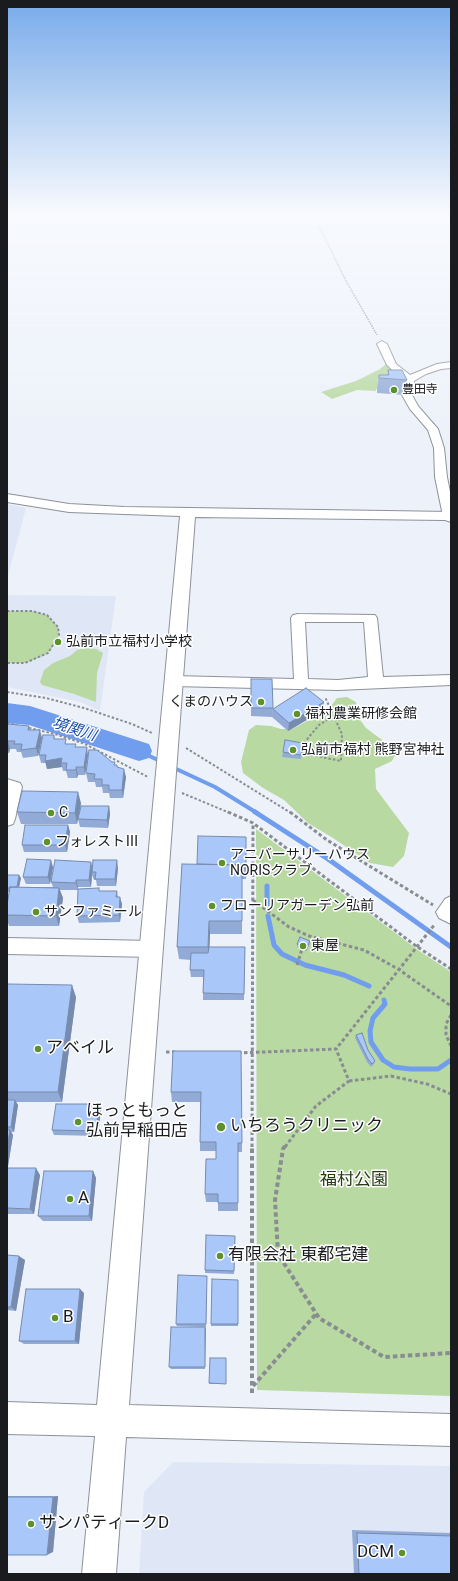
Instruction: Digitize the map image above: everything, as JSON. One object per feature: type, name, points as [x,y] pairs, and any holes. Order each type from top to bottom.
[{"type":"street","points":[[382,344],[392,365],[409,380]]},
{"type":"street","points":[[409,380],[423,372],[451,365]]},
{"type":"street","points":[[7,498],[39,504],[98,510],[450,516],[441,477],[438,448],[433,429],[414,408],[407,396],[409,380]]},
{"type":"street","points":[[99,1574],[153,949],[188,512]]},
{"type":"street","points":[[301,684],[298,618],[370,618],[376,682]]},
{"type":"street","points":[[174,681],[323,684],[451,680]]},
{"type":"street","points":[[7,785],[14,787],[7,819]]},
{"type":"street","points":[[7,946],[153,949]]},
{"type":"street","points":[[7,1418],[451,1430]]},
{"type":"path","points":[[348,284],[382,344]]},
{"type":"path","points":[[7,611],[32,611],[47,615],[58,627],[59,635],[55,644],[48,653],[25,663],[7,663]]},
{"type":"path","points":[[302,753],[341,761],[342,734],[326,701],[323,684]]},
{"type":"path","points":[[7,692],[46,698],[84,708],[132,724],[169,743],[193,752],[284,808],[327,840],[446,912],[419,942],[336,1049],[237,1053]]},
{"type":"path","points":[[304,743],[319,725],[334,716]]},
{"type":"path","points":[[7,723],[55,734],[84,744],[252,823],[416,946],[451,969]]},
{"type":"path","points":[[252,823],[252,1393]]},
{"type":"path","points":[[253,900],[289,927],[308,936],[364,950],[398,969],[451,1006]]},
{"type":"path","points":[[304,943],[308,936]]},
{"type":"path","points":[[297,965],[301,958],[302,949]]},
{"type":"path","points":[[451,1016],[446,1024],[446,1035],[451,1046]]},
{"type":"path","points":[[336,1049],[349,1081]]},
{"type":"path","points":[[166,1052],[182,1052]]},
{"type":"path","points":[[451,1094],[427,1084],[391,1076],[349,1081],[316,1106],[284,1149],[275,1200],[278,1254],[319,1318],[384,1357],[451,1353]]},
{"type":"path","points":[[252,1386],[316,1314]]},
{"type":"shaded area","points":[[7,504],[26,508],[7,580]]},
{"type":"shaded area","name":"弘前市立福村小学校","points":[[7,595],[116,596],[100,711],[80,702],[7,687]]},
{"type":"shaded area","points":[[173,1462],[451,1466],[451,1574],[139,1574],[144,1492]]},
{"type":"green space","points":[[387,363],[406,380],[384,389],[376,389],[376,391],[357,390],[332,399],[321,392],[356,381],[380,369]]},
{"type":"green space","points":[[7,611],[32,611],[47,615],[58,627],[59,635],[55,644],[48,653],[25,663],[7,663]]},
{"type":"green space","points":[[85,648],[96,649],[103,653],[97,673],[96,702],[42,685],[40,682],[44,670],[53,663],[70,656],[77,650]]},
{"type":"green space","points":[[347,697],[356,702],[358,717],[366,728],[397,751],[392,761],[375,769],[376,789],[409,833],[404,856],[393,867],[370,863],[308,823],[284,800],[263,788],[243,773],[241,762],[249,730],[256,725],[271,726],[281,729],[292,729],[328,710],[337,698]]},
{"type":"green space","name":"福村公園","points":[[256,829],[418,950],[451,972],[451,1396],[257,1390]]},
{"type":"building","points":[[388,370],[402,370],[407,380],[379,378],[379,375],[389,375]]},
{"type":"building","name":"くまのハウス","points":[[251,679],[272,679],[273,708],[251,708]]},
{"type":"building","points":[[306,688],[324,702],[289,723],[273,709]]},
{"type":"building","points":[[7,722],[8,724],[29,726],[28,730],[40,730],[36,748],[21,750],[22,744],[14,744],[15,741],[8,741],[7,744]]},
{"type":"building","points":[[43,735],[54,735],[54,739],[66,739],[65,744],[76,744],[75,747],[87,747],[84,767],[76,767],[76,770],[66,770],[67,763],[61,763],[62,758],[45,761],[46,755],[39,755]]},
{"type":"building","name":"弘前市福村 熊野宮神社","points":[[285,740],[303,743],[301,755],[283,752]]},
{"type":"building","points":[[89,750],[97,750],[112,762],[115,762],[114,765],[124,769],[122,790],[109,790],[109,785],[102,785],[102,779],[94,779],[95,774],[86,773]]},
{"type":"building","points":[[22,791],[78,792],[75,813],[17,812]]},
{"type":"building","points":[[81,806],[109,806],[107,820],[78,819]]},
{"type":"building","points":[[25,825],[68,825],[65,845],[22,845]]},
{"type":"building","points":[[198,836],[246,837],[246,868],[242,868],[242,865],[197,864]]},
{"type":"building","points":[[27,859],[51,860],[48,877],[23,877]]},
{"type":"building","points":[[55,860],[91,862],[89,880],[76,880],[76,883],[51,882]]},
{"type":"building","points":[[93,860],[117,860],[115,879],[95,879],[96,872],[92,872]]},
{"type":"building","name":"フローリアガーデン弘前","points":[[182,864],[242,865],[242,921],[209,921],[208,947],[177,947]]},
{"type":"building","points":[[7,875],[19,875],[17,887],[7,888]]},
{"type":"building","points":[[10,887],[59,888],[56,916],[7,915]]},
{"type":"building","points":[[99,888],[99,891],[117,891],[116,897],[120,897],[119,915],[77,916],[78,889]]},
{"type":"building","points":[[300,937],[310,941],[306,948],[297,944]]},
{"type":"building","points":[[209,947],[245,947],[244,994],[203,993],[204,970],[190,970],[191,953],[208,953]]},
{"type":"building","name":"アベイル","points":[[7,984],[72,985],[58,1092],[7,1092]]},
{"type":"building","points":[[362,1033],[368,1050],[375,1061],[372,1064],[356,1035]]},
{"type":"building","name":"いちろうクリニック","points":[[173,1051],[241,1051],[242,1143],[238,1143],[238,1203],[218,1203],[218,1194],[205,1194],[206,1159],[216,1159],[216,1142],[200,1142],[201,1092],[171,1092]]},
{"type":"building","points":[[7,1100],[15,1100],[11,1127],[7,1127]]},
{"type":"building","name":"ほっともっと 弘前早稲田店","points":[[56,1104],[99,1104],[96,1131],[52,1130]]},
{"type":"building","points":[[7,1130],[10,1130],[7,1147]]},
{"type":"building","points":[[7,1168],[36,1168],[30,1209],[7,1208]]},
{"type":"building","name":"A","points":[[44,1171],[93,1171],[89,1216],[38,1216]]},
{"type":"building","name":"有限会社 東都宅建","points":[[206,1235],[235,1236],[234,1271],[205,1270]]},
{"type":"building","points":[[7,1255],[19,1256],[11,1307],[7,1307]]},
{"type":"building","points":[[178,1275],[207,1276],[206,1324],[176,1324]]},
{"type":"building","points":[[212,1279],[238,1280],[238,1324],[211,1324]]},
{"type":"building","name":"B","points":[[26,1289],[80,1289],[75,1341],[19,1341]]},
{"type":"building","points":[[171,1327],[205,1327],[205,1367],[169,1367]]},
{"type":"building","points":[[210,1358],[226,1358],[226,1384],[209,1383]]},
{"type":"building","name":"サンパティークD","points":[[7,1497],[53,1497],[47,1555],[7,1555]]},
{"type":"building","name":"DCM","points":[[357,1533],[451,1536],[451,1574],[359,1574]]},
{"type":"waterway","name":"境関川","points":[[7,713],[30,716],[139,751]]},
{"type":"waterway","points":[[139,751],[162,762]]},
{"type":"waterway","points":[[172,767],[215,787],[257,813]]},
{"type":"waterway","points":[[255,812],[328,859],[451,947]]},
{"type":"waterway","points":[[267,886],[267,904]]},
{"type":"waterway","points":[[268,916],[274,945],[282,954],[305,965],[344,975],[369,986]]},
{"type":"waterway","points":[[384,1000],[385,1004],[373,1018],[370,1031],[371,1042],[383,1060],[394,1067],[410,1069],[438,1069],[451,1060]]},
{"type":"place","name":"豊田寺","points":[[394,390]]},
{"type":"place","name":"弘前市立福村小学校","points":[[58,642]]},
{"type":"place","name":"くまのハウス","points":[[261,702]]},
{"type":"place","name":"福村農業研修会館","points":[[297,714]]},
{"type":"place","name":"弘前市福村 熊野宮神社","points":[[293,750]]},
{"type":"place","name":"C","points":[[51,813]]},
{"type":"place","name":"フォレストⅢ","points":[[47,842]]},
{"type":"place","name":"アニバーサリーハウス NORISクラブ","points":[[222,863]]},
{"type":"place","name":"フローリアガーデン弘前","points":[[212,906]]},
{"type":"place","name":"サンファミール","points":[[36,912]]},
{"type":"place","name":"東屋","points":[[303,946]]},
{"type":"place","name":"アベイル","points":[[38,1049]]},
{"type":"place","name":"ほっともっと 弘前早稲田店","points":[[78,1122]]},
{"type":"place","name":"いちろうクリニック","points":[[221,1127]]},
{"type":"place","name":"A","points":[[70,1199]]},
{"type":"place","name":"有限会社 東都宅建","points":[[220,1256]]},
{"type":"place","name":"B","points":[[55,1318]]},
{"type":"place","name":"サンパティークD","points":[[31,1524]]},
{"type":"place","name":"DCM","points":[[402,1553]]}]
